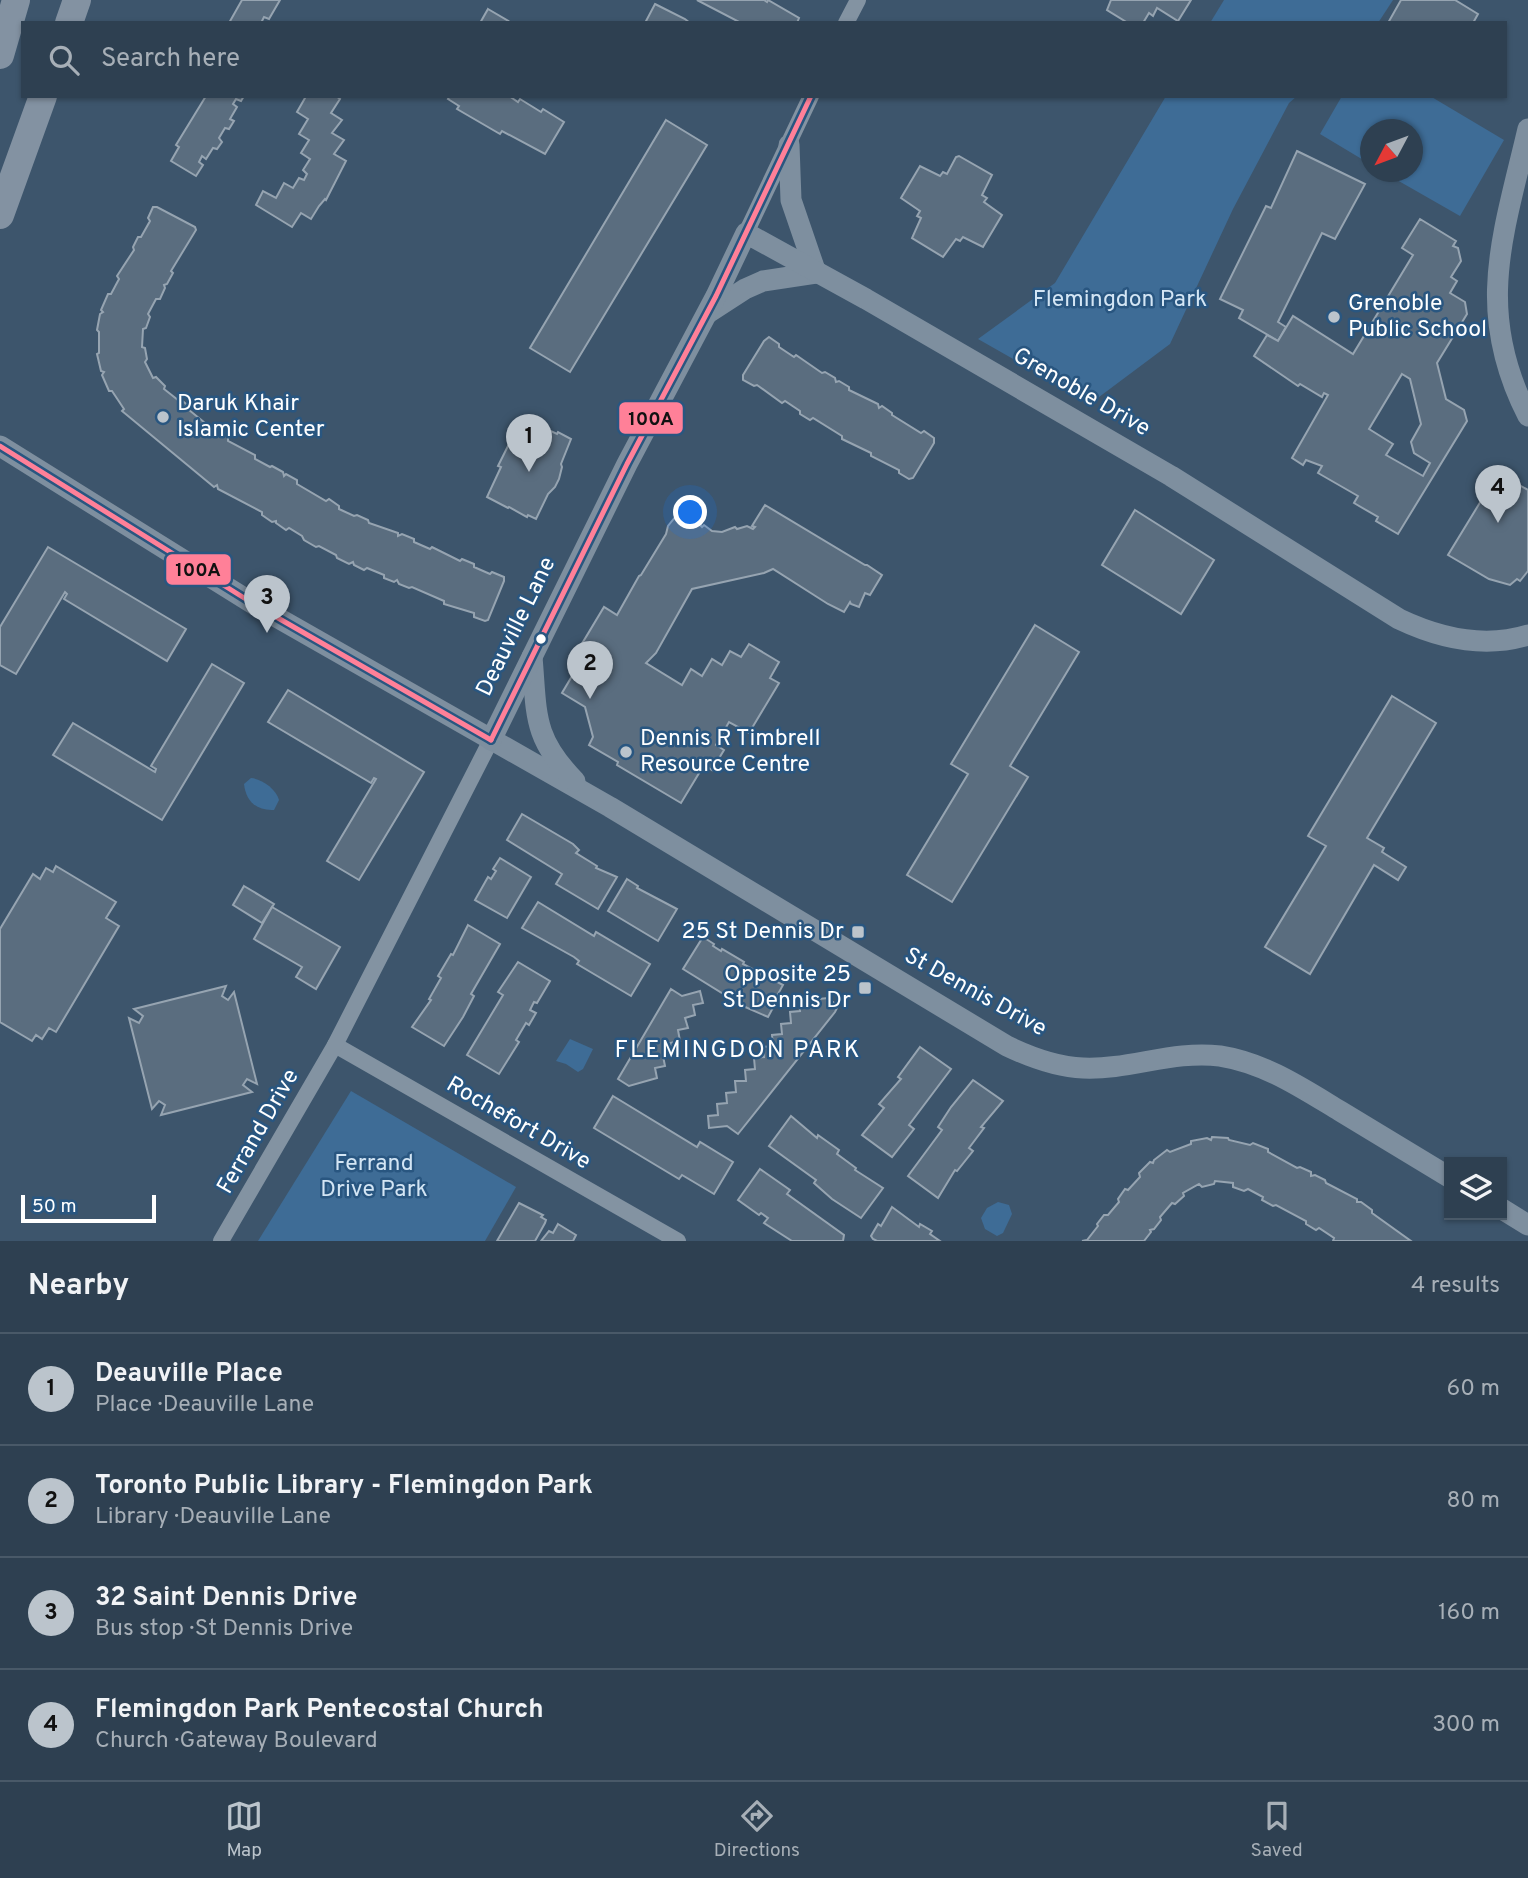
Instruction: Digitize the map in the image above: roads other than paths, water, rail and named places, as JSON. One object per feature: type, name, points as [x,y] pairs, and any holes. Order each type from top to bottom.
[{"type":"highway","points":[[0,55],[16,0]]},
{"type":"highway","points":[[70,21],[77,0]]},
{"type":"highway","points":[[0,215],[42,98]]},
{"type":"street","points":[[847,21],[858,0]]},
{"type":"street","points":[[746,233],[810,98]]},
{"type":"street","points":[[1528,129],[1499,252],[1496,294],[1500,336],[1507,366],[1516,393],[1528,416]]},
{"type":"street","points":[[706,314],[763,281],[816,272],[791,200],[789,145]]},
{"type":"street","name":"Grenoble Drive","points":[[746,233],[866,299],[1171,476],[1399,619],[1438,636],[1477,642],[1500,641],[1528,635]]},
{"type":"street","name":"Deauville Lane","points":[[335,1045],[746,233]]},
{"type":"street","name":"St Dennis Drive","points":[[0,446],[257,606],[610,807],[926,999],[1022,1053],[1049,1062],[1083,1068],[1182,1055],[1208,1055],[1243,1061],[1272,1072],[1444,1174]]},
{"type":"street","points":[[532,654],[538,719],[547,747],[574,780],[610,807]]},
{"type":"street","name":"Ferrand Drive","points":[[220,1241],[335,1045]]},
{"type":"street","name":"Rochefort Drive","points":[[335,1045],[678,1241]]},
{"type":"street","points":[[1507,1212],[1528,1225]]},
{"type":"place","name":"Grenoble Public School","points":[[1334,317]]},
{"type":"place","name":"Daruk Khair Islamic Center","points":[[163,417]]},
{"type":"place","name":"Deauville Place","points":[[529,472]]},
{"type":"place","name":"Flemingdon Park Pentecostal Church","points":[[1498,523]]},
{"type":"place","name":"32 Saint Dennis Drive","points":[[267,633]]},
{"type":"place","name":"Toronto Public Library - Flemingdon Park","points":[[590,699]]},
{"type":"place","name":"Dennis R Timbrell Resource Centre","points":[[626,752]]},
{"type":"place","name":"25 St Dennis Dr","points":[[858,932]]},
{"type":"place","name":"Opposite 25 St Dennis Dr","points":[[865,988]]},
{"type":"district","name":"FLEMINGDON PARK","points":[[738,1051]]},
{"type":"park label","name":"Flemingdon Park","points":[[1120,300]]},
{"type":"park label","name":"Ferrand Drive Park","points":[[374,1177]]}]
